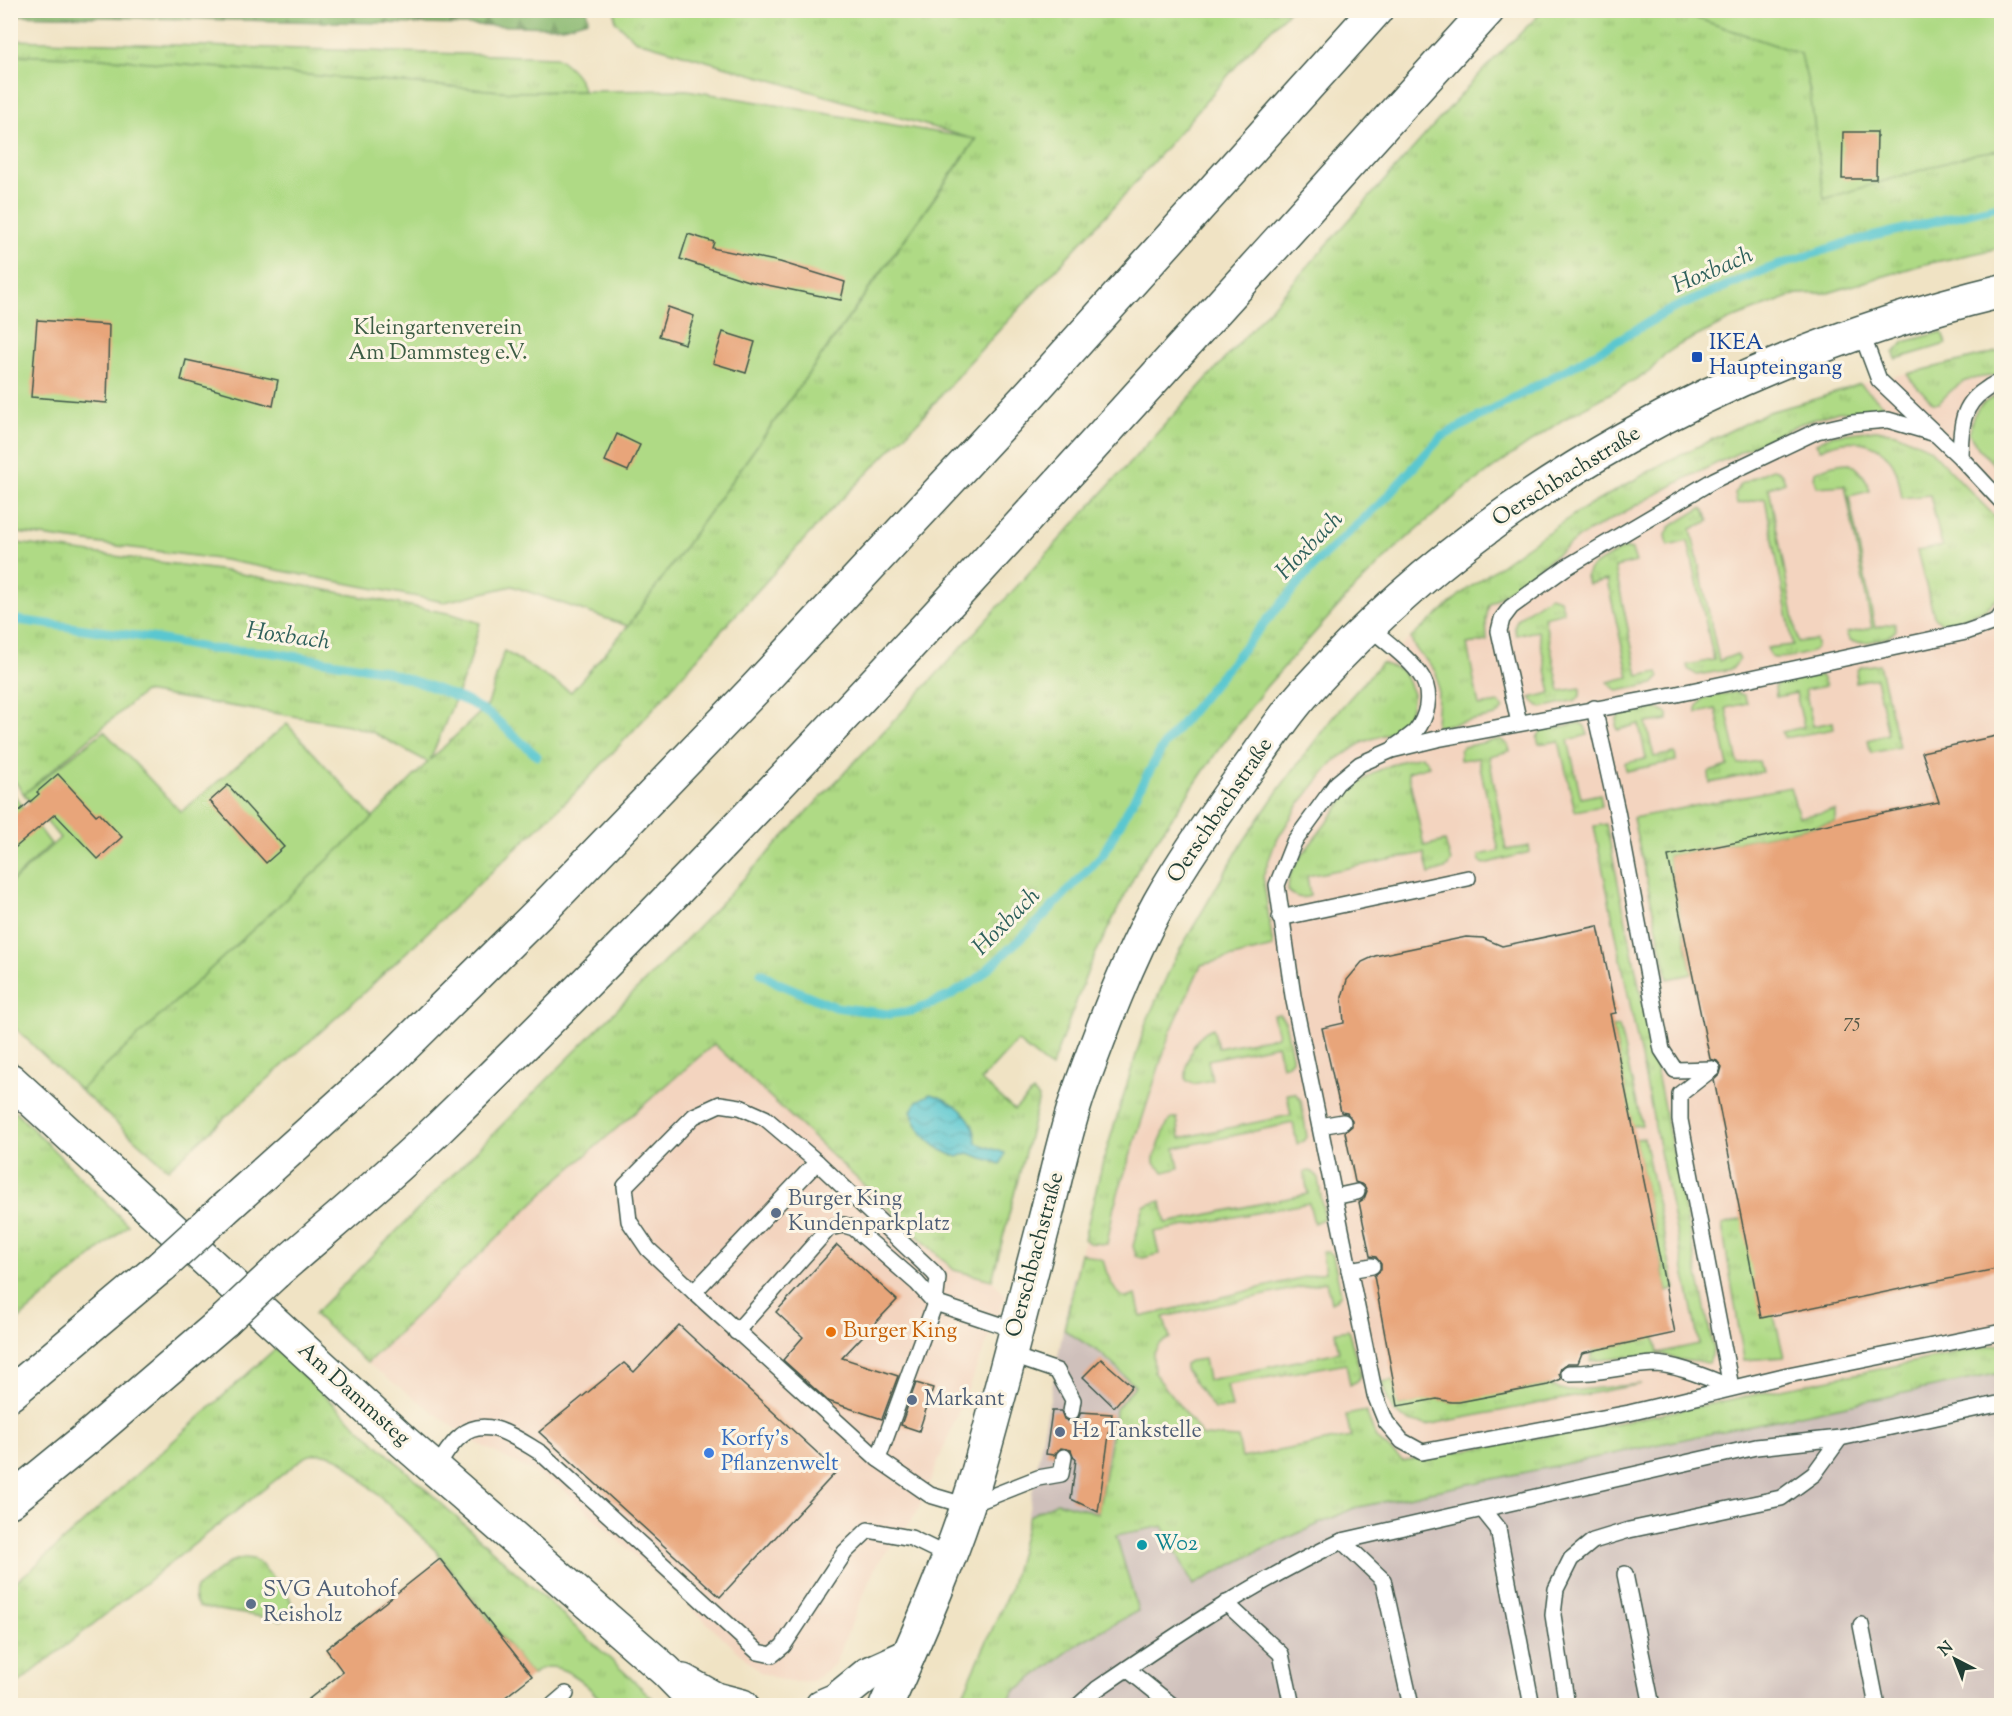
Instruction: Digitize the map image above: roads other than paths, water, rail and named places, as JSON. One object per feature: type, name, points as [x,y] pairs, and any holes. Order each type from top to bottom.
[{"type":"main road","points":[[10,1394],[162,1265],[390,1060],[545,906],[755,688],[1022,403],[1376,10]]},
{"type":"main road","points":[[10,1501],[225,1320],[444,1122],[759,807],[1082,459],[1488,10]]},
{"type":"main road","name":"Oerschbachstraße","points":[[886,1706],[948,1556],[977,1476],[1078,1095],[1131,958],[1199,836],[1305,692],[1369,627],[1461,545],[1532,495],[1612,446],[1710,395],[1810,351],[1900,318],[2001,291]]},
{"type":"main road","name":"Am Dammsteg","points":[[10,1080],[435,1469],[666,1671],[700,1706]]},
{"type":"main road","points":[[822,1706],[836,1700],[868,1674],[908,1656]]},
{"type":"main road","points":[[666,1671],[715,1699],[742,1706]]},
{"type":"lane","points":[[1861,332],[1879,380],[1960,457],[2001,501]]},
{"type":"lane","points":[[1960,457],[1962,421],[1973,397],[1995,383],[2001,382]]},
{"type":"lane","points":[[1519,723],[1499,632],[1502,619],[1511,607],[1574,562],[1714,480],[1817,431],[1852,423],[1888,420],[1936,434]]},
{"type":"lane","points":[[2001,614],[1996,621],[1966,632],[1677,694],[1594,708],[1392,750],[1360,764],[1337,783],[1294,842],[1277,885],[1293,996],[1375,1395],[1386,1422],[1402,1441],[1422,1452],[1629,1413],[1731,1388],[2001,1332]]},
{"type":"lane","points":[[1369,627],[1403,656],[1423,679],[1428,698],[1425,716],[1415,732],[1392,750]]},
{"type":"lane","points":[[1594,708],[1615,800],[1662,1050],[1676,1070],[1712,1069],[1680,1094],[1680,1120],[1731,1388]]},
{"type":"lane","points":[[1280,918],[1468,878]]},
{"type":"lane","points":[[878,1460],[935,1303],[938,1278],[817,1162],[765,1118],[740,1107],[720,1104],[694,1116],[625,1186],[629,1221],[648,1249],[736,1332],[878,1460],[930,1495],[967,1506],[1038,1478],[1061,1474],[1064,1457]]},
{"type":"lane","points":[[1320,1126],[1343,1122]]},
{"type":"lane","points":[[694,1292],[817,1162]]},
{"type":"lane","points":[[1334,1197],[1357,1192]]},
{"type":"lane","points":[[736,1332],[829,1228],[844,1225],[854,1228],[917,1283],[935,1303],[1013,1342],[1057,1371],[1073,1400],[1071,1412]]},
{"type":"lane","points":[[1349,1270],[1372,1266]]},
{"type":"lane","points":[[1569,1373],[1589,1374],[1656,1364],[1693,1373],[1731,1388]]},
{"type":"lane","points":[[1078,1706],[1097,1689],[1226,1603],[1298,1561],[1342,1541],[1756,1447],[1840,1438],[2001,1403]]},
{"type":"lane","points":[[435,1469],[460,1436],[473,1427],[493,1427],[541,1453],[758,1652],[772,1655],[783,1646],[845,1552],[868,1530],[911,1538],[948,1556]]},
{"type":"lane","points":[[1567,1706],[1553,1614],[1556,1589],[1571,1558],[1593,1542],[1629,1530],[1781,1498],[1814,1474],[1840,1438]]},
{"type":"lane","points":[[1482,1509],[1498,1529],[1532,1706]]},
{"type":"lane","points":[[1342,1541],[1383,1580],[1411,1706]]},
{"type":"lane","points":[[1625,1574],[1652,1706]]},
{"type":"lane","points":[[1226,1603],[1281,1654],[1292,1706]]},
{"type":"lane","points":[[1861,1625],[1877,1706]]},
{"type":"lane","points":[[1127,1669],[1173,1706]]},
{"type":"lane","points":[[552,1706],[566,1694]]},
{"type":"water","points":[[930,1094],[955,1105],[962,1111],[972,1125],[976,1143],[1005,1153],[1001,1164],[968,1153],[958,1157],[928,1140],[918,1127],[911,1111],[917,1101]]},
{"type":"waterway","name":"Hoxbach","points":[[761,973],[778,983],[835,1007],[889,1014],[913,1011],[949,996],[976,980],[1036,924],[1103,854],[1164,745],[1319,560],[1382,502],[1441,437],[1575,365],[1670,310],[1762,271],[1846,243],[2002,205]]},
{"type":"waterway","name":"Hoxbach","points":[[10,619],[152,638],[210,649],[268,652],[381,670],[469,702],[492,716],[537,756]]},
{"type":"place","name":"IKEA Haupteingang","points":[[1697,357]]},
{"type":"place","name":"Burger King Kundenparkplatz","points":[[776,1213]]},
{"type":"place","name":"Burger King","points":[[831,1332]]},
{"type":"place","name":"Markant","points":[[912,1400]]},
{"type":"place","name":"H2 Tankstelle","points":[[1060,1432]]},
{"type":"place","name":"Korfy's Pflanzenwelt","points":[[709,1453]]},
{"type":"place","name":"W02","points":[[1142,1545]]},
{"type":"place","name":"SVG Autohof Reisholz","points":[[251,1604]]},
{"type":"park label","name":"Kleingartenverein Am Dammsteg e.V.","points":[[438,342]]}]
